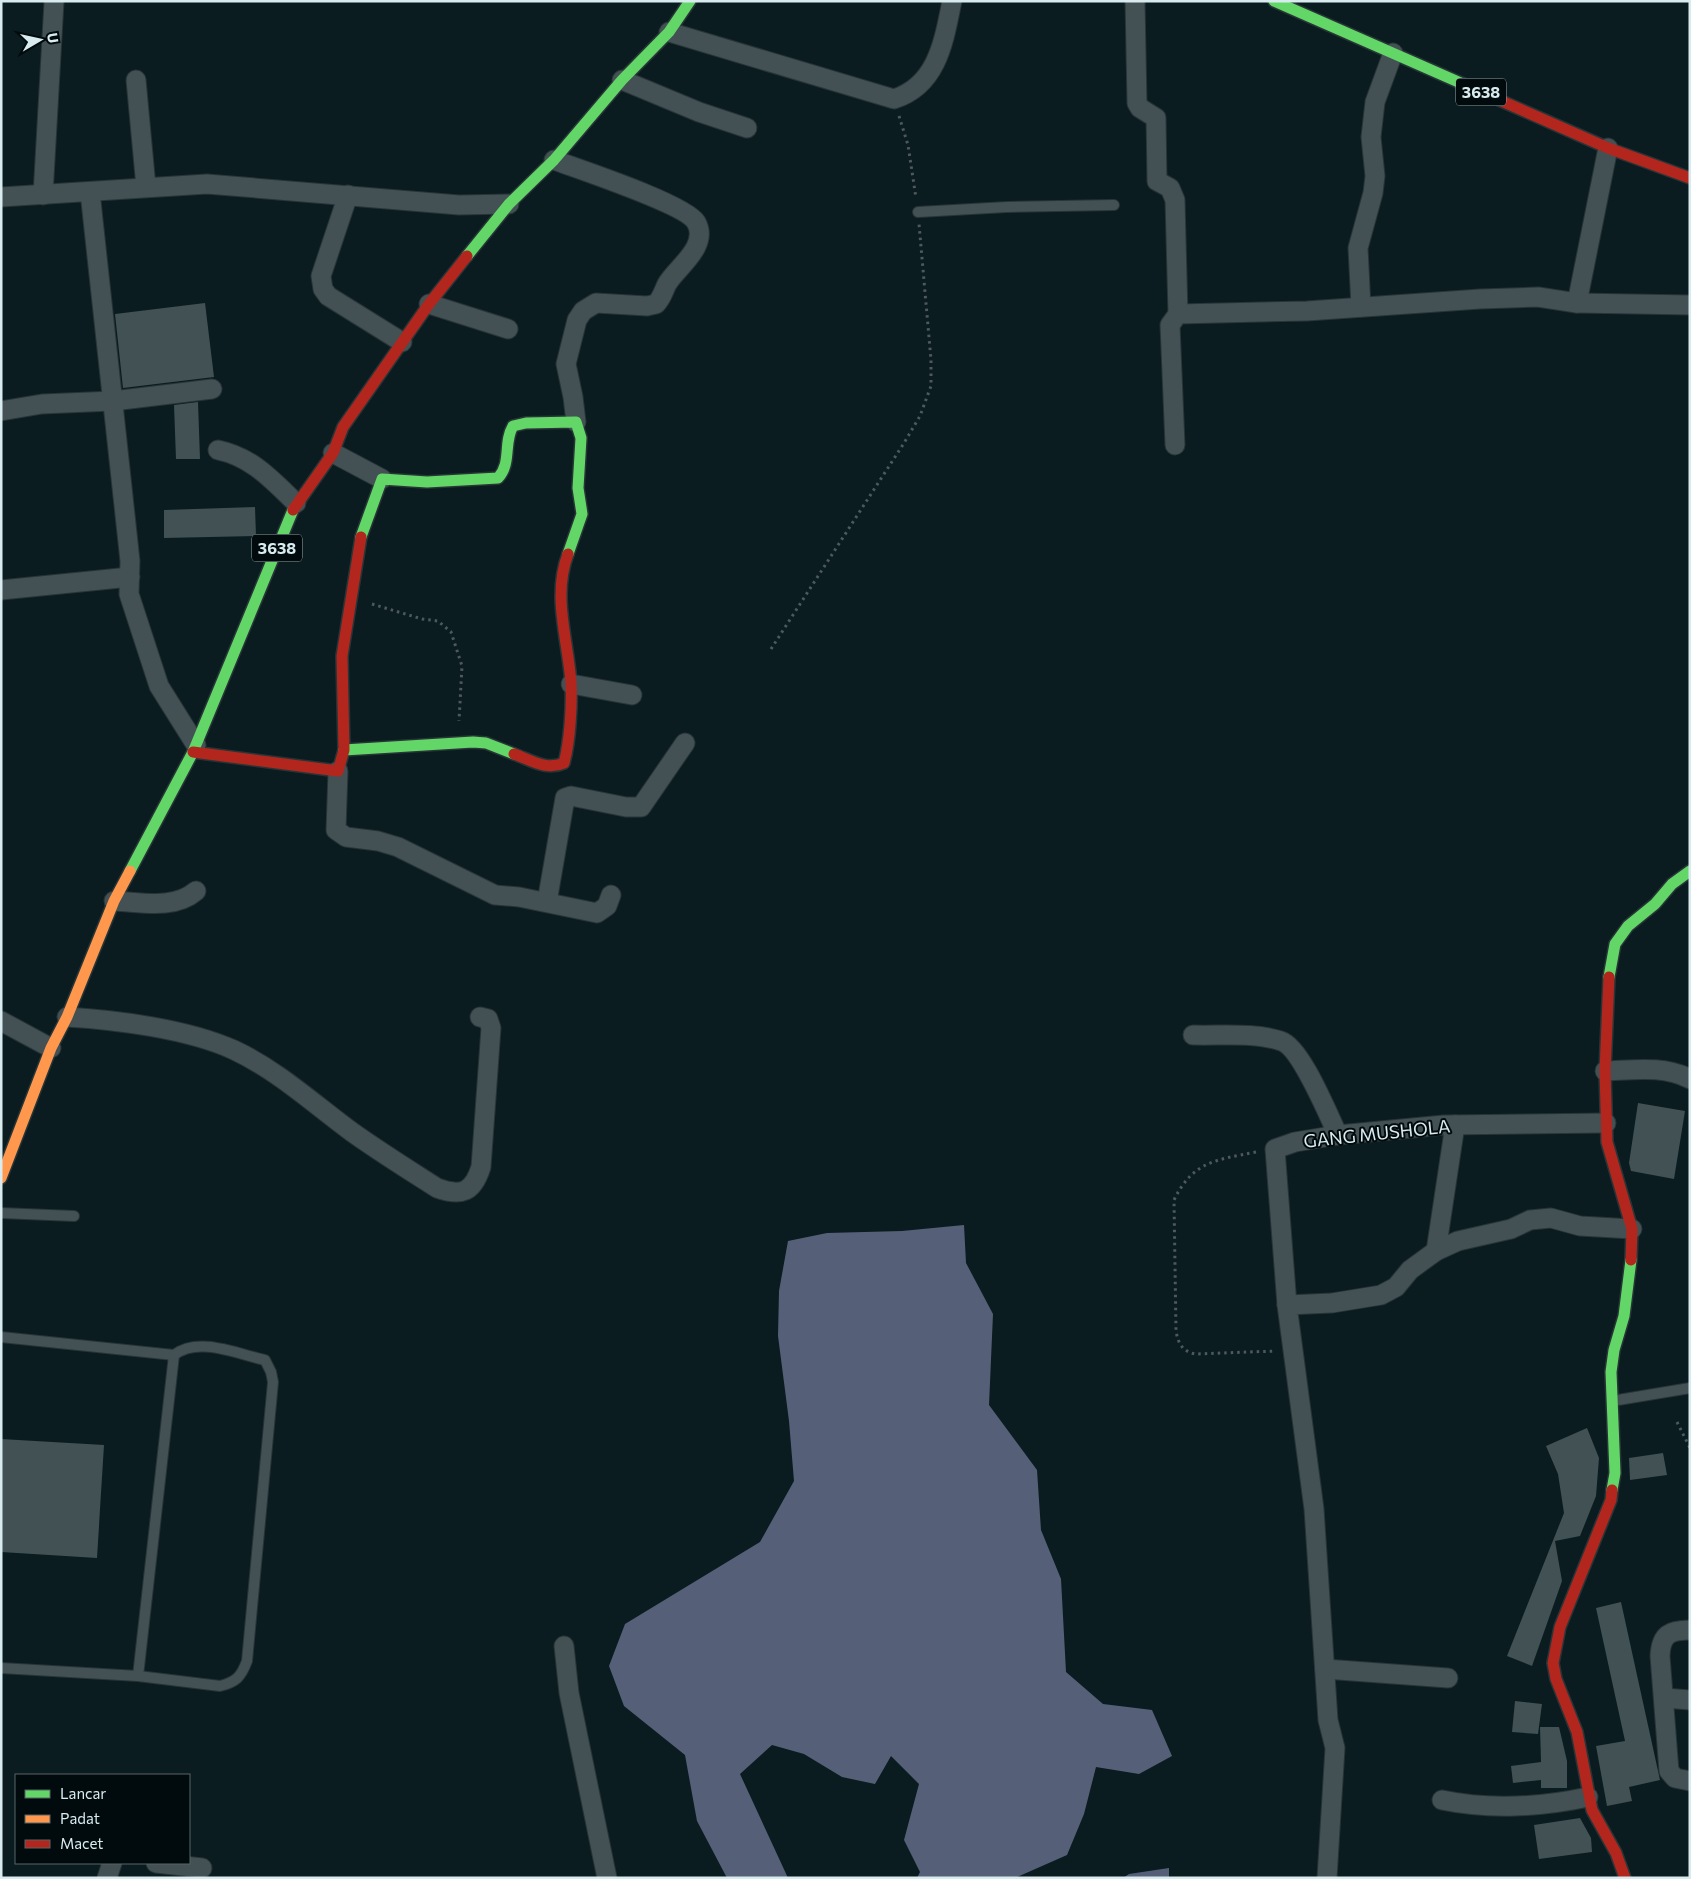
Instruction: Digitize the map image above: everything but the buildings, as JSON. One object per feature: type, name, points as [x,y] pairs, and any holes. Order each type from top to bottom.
[{"type":"street","name":"3638","points":[[1,1178],[51,1048],[67,1017],[114,901],[194,749],[296,503],[333,453],[343,427],[429,304],[509,204],[554,160],[622,80],[668,32],[690,1]]},
{"type":"street","points":[[668,32],[894,99],[904,96],[929,75],[942,49],[952,1]]},
{"type":"street","points":[[1135,1],[1138,102],[1140,108],[1156,118],[1157,181],[1170,188],[1175,200],[1178,314],[1170,325],[1175,444]]},
{"type":"street","name":"3638","points":[[1274,1],[1608,148],[1690,178]]},
{"type":"street","points":[[42,195],[54,2]]},
{"type":"street","points":[[1361,307],[1358,248],[1374,185],[1371,137],[1375,102],[1393,53]]},
{"type":"street","points":[[136,80],[146,187]]},
{"type":"street","points":[[622,80],[699,112],[747,128]]},
{"type":"street","points":[[1577,302],[1608,148]]},
{"type":"street","points":[[344,750],[473,742],[486,743],[548,767],[560,766],[564,763],[567,752],[571,684],[560,590],[565,561],[582,514],[578,488],[581,438],[576,422],[566,364],[577,320],[583,311],[596,304],[647,306],[656,304],[674,275],[690,258],[698,238],[698,230],[696,223],[683,212],[624,184],[554,160]]},
{"type":"street","points":[[1,197],[207,184],[238,185],[459,205],[509,204]]},
{"type":"street","points":[[90,192],[130,560],[128,587],[131,602],[160,686],[194,749],[338,771]]},
{"type":"street","points":[[348,195],[321,276],[323,289],[328,296],[402,342]]},
{"type":"street","points":[[1178,314],[1361,307],[1480,298],[1538,297],[1577,302],[1690,305]]},
{"type":"street","points":[[429,304],[508,329]]},
{"type":"street","points":[[1,411],[42,404],[113,401],[212,389]]},
{"type":"street","points":[[333,453],[382,479],[427,482],[498,478],[505,470],[508,437],[513,426],[526,423],[576,422]]},
{"type":"street","points":[[218,450],[234,453],[262,469],[296,503]]},
{"type":"street","points":[[382,479],[362,534],[350,597],[342,656],[344,750],[338,771],[336,830],[346,837],[378,841],[398,847],[495,895],[547,902],[597,913],[607,906],[611,895]]},
{"type":"street","points":[[1,590],[130,577]]},
{"type":"street","points":[[571,684],[632,695]]},
{"type":"street","points":[[547,902],[565,798],[571,796],[626,807],[641,807],[685,743]]},
{"type":"street","points":[[1625,1878],[1616,1853],[1592,1810],[1577,1732],[1556,1679],[1553,1663],[1560,1627],[1612,1500],[1615,1473],[1611,1402],[1614,1350],[1624,1316],[1631,1276],[1632,1229],[1607,1142],[1605,1071],[1609,968],[1615,944],[1628,926],[1655,904],[1672,884],[1690,871]]},
{"type":"street","points":[[114,901],[175,902],[186,899],[196,891]]},
{"type":"street","points":[[67,1017],[125,1023],[187,1035],[234,1050],[285,1081],[354,1133],[429,1183],[450,1193],[465,1191],[471,1187],[481,1167],[491,1028],[488,1019],[480,1016]]},
{"type":"street","points":[[1,1021],[51,1048]]},
{"type":"street","points":[[1193,1035],[1255,1037],[1282,1041],[1296,1052],[1338,1135]]},
{"type":"street","points":[[1605,1071],[1661,1070],[1676,1072],[1690,1079]]},
{"type":"street","name":"GANG MUSHOLA","points":[[1275,1149],[1295,1142],[1338,1135],[1455,1125],[1606,1123]]},
{"type":"street","points":[[1436,1251],[1455,1125]]},
{"type":"street","points":[[1275,1149],[1287,1305],[1314,1508],[1318,1607],[1326,1669],[1328,1720],[1335,1748],[1327,1878]]},
{"type":"street","points":[[1287,1305],[1332,1303],[1381,1295],[1396,1287],[1410,1270],[1436,1251],[1458,1241],[1511,1229],[1536,1219],[1551,1218],[1580,1226],[1632,1229]]},
{"type":"street","points":[[1690,1630],[1674,1630],[1662,1639],[1660,1656],[1669,1771],[1674,1778],[1690,1780]]},
{"type":"street","points":[[564,1646],[569,1693],[607,1878]]},
{"type":"street","points":[[1326,1669],[1448,1678]]},
{"type":"street","points":[[1664,1698],[1690,1700]]},
{"type":"street","points":[[1442,1800],[1490,1806],[1570,1801],[1588,1796]]},
{"type":"street","points":[[107,1878],[112,1864]]},
{"type":"street","points":[[165,1864],[202,1868]]},
{"type":"lane","points":[[918,212],[1007,207],[1114,205]]},
{"type":"lane","points":[[1,1213],[74,1216]]},
{"type":"lane","points":[[1,1337],[174,1355],[187,1348],[203,1346],[265,1360],[271,1372],[273,1382],[247,1661],[242,1676],[231,1683],[220,1686],[138,1676],[1,1668]]},
{"type":"lane","points":[[138,1676],[174,1355]]},
{"type":"lane","points":[[1611,1402],[1690,1388]]},
{"type":"path","points":[[772,649],[904,444],[920,416],[931,386],[931,360],[918,212],[908,145],[894,99]]},
{"type":"path","points":[[350,597],[422,619],[438,621],[451,632],[462,666],[458,744]]},
{"type":"path","points":[[1275,1149],[1205,1163],[1192,1172],[1181,1186],[1174,1200],[1176,1331],[1178,1342],[1183,1348],[1195,1354],[1294,1351]]},
{"type":"path","points":[[1677,1422],[1690,1448]]},
{"type":"water","points":[[964,1225],[966,1263],[993,1314],[989,1405],[1037,1470],[1041,1530],[1061,1579],[1066,1672],[1103,1704],[1152,1710],[1172,1756],[1139,1774],[1096,1767],[1084,1814],[1067,1855],[1015,1878],[917,1878],[920,1872],[904,1840],[919,1784],[891,1756],[875,1784],[842,1777],[804,1754],[772,1745],[740,1774],[788,1878],[727,1878],[697,1821],[685,1755],[624,1706],[609,1666],[625,1624],[760,1542],[794,1481],[789,1421],[778,1336],[779,1291],[788,1241],[827,1233],[902,1231]]},
{"type":"water","points":[[1169,1868],[1169,1878],[1123,1878],[1129,1874]]},
{"type":"traffic: fast","points":[[467,256],[509,204],[554,160],[622,80],[669,32],[690,1]]},
{"type":"traffic: fast","points":[[1274,1],[1463,84]]},
{"type":"traffic: fast","points":[[361,537],[382,479],[427,482],[498,478],[505,466],[508,439],[513,426],[526,423],[576,422],[581,438],[578,488],[582,514],[568,554]]},
{"type":"traffic: fast","points":[[130,871],[193,752],[293,510]]},
{"type":"traffic: fast","points":[[344,750],[473,742],[486,743],[514,754]]},
{"type":"traffic: fast","points":[[1609,977],[1615,944],[1628,926],[1655,904],[1672,884],[1690,871]]},
{"type":"traffic: fast","points":[[1612,1490],[1615,1473],[1611,1372],[1614,1350],[1624,1316],[1631,1260]]},
{"type":"traffic: slow","points":[[1,1178],[51,1048],[67,1017],[114,901],[130,871]]},
{"type":"traffic: jam","points":[[1463,84],[1608,148],[1690,178]]},
{"type":"traffic: jam","points":[[293,510],[333,453],[343,427],[429,304],[467,256]]},
{"type":"traffic: jam","points":[[193,752],[338,771],[344,750],[342,656],[361,537]]},
{"type":"traffic: jam","points":[[514,754],[545,765],[551,766],[564,763],[571,713],[571,683],[562,618],[561,586],[568,554]]},
{"type":"traffic: jam","points":[[1609,977],[1605,1071],[1607,1142],[1632,1229],[1631,1260]]},
{"type":"traffic: jam","points":[[1612,1490],[1611,1500],[1560,1627],[1553,1663],[1556,1679],[1577,1732],[1592,1810],[1616,1853],[1625,1878]]}]
